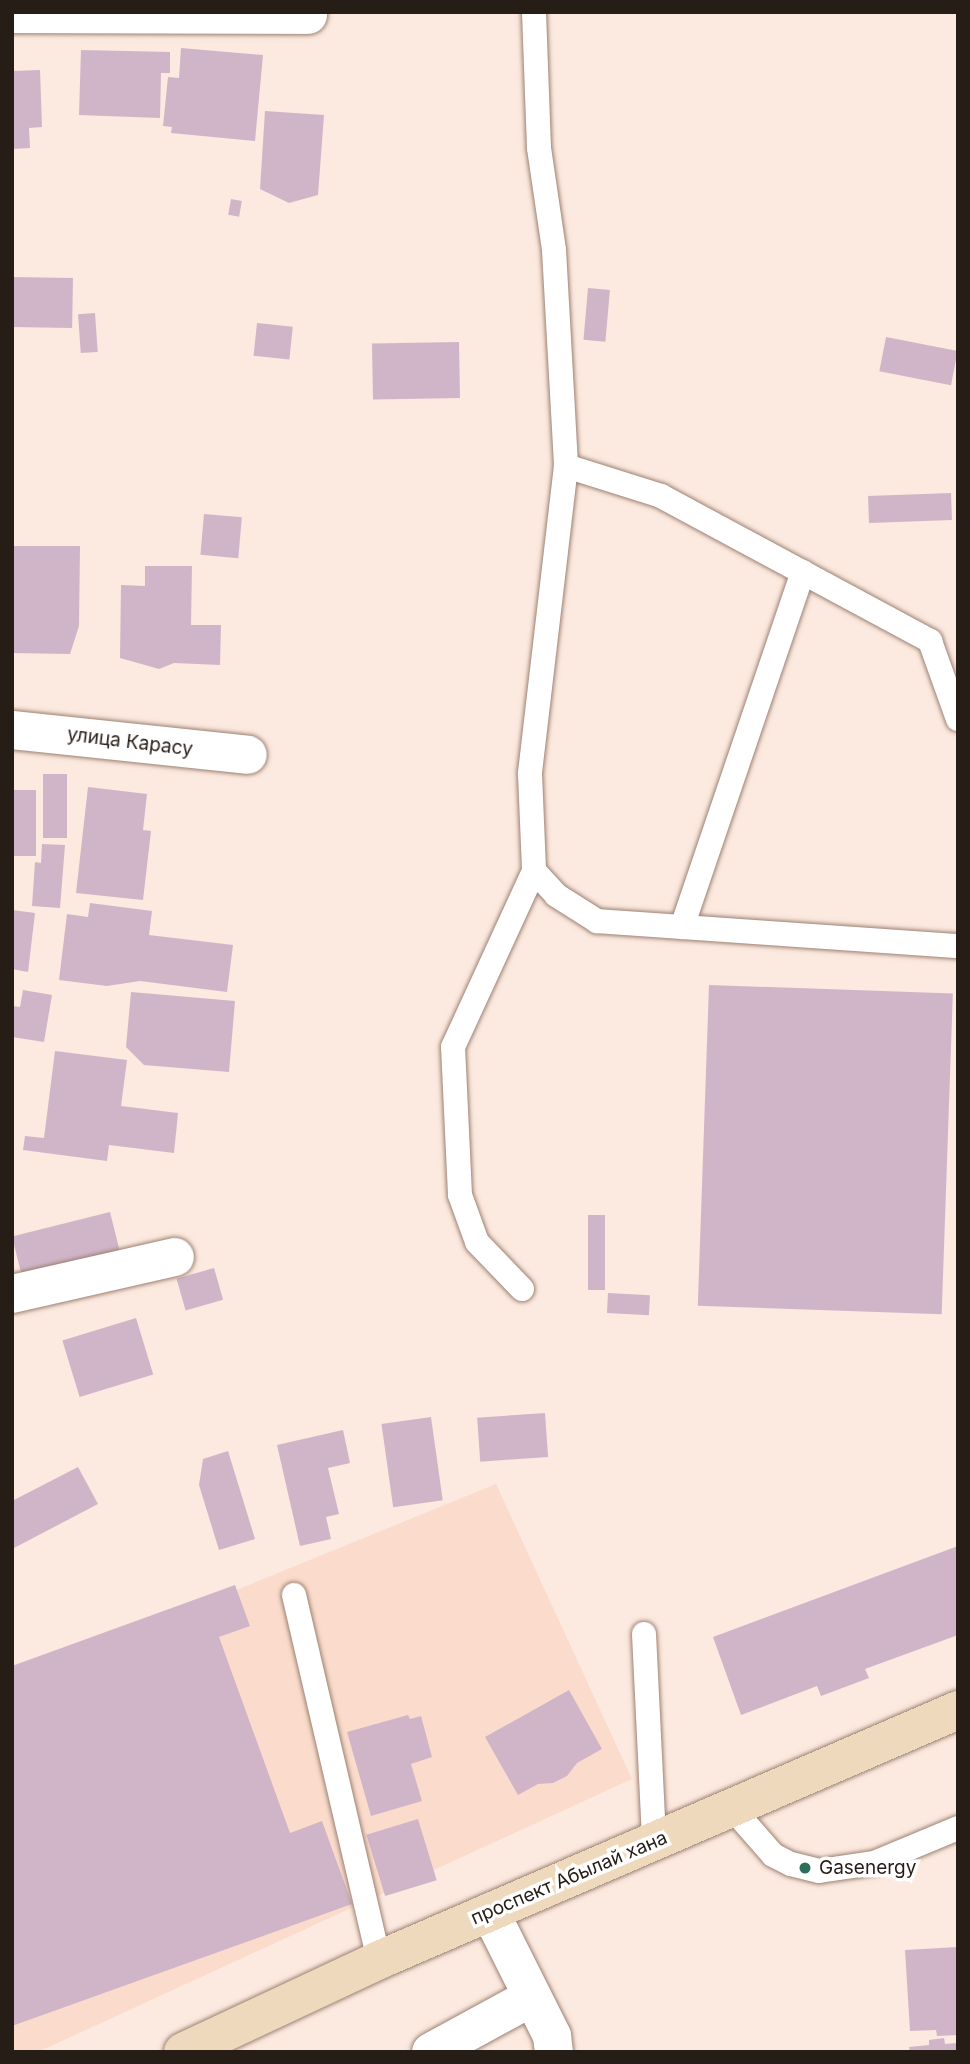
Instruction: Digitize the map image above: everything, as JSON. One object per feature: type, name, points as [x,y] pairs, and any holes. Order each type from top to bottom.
[{"type":"main road","name":"проспект Абылай хана","points":[[183,2052],[379,1960],[958,1710]]},
{"type":"street","points":[[12,14],[308,15]]},
{"type":"street","name":"улица Карасу","points":[[12,730],[248,755]]},
{"type":"street","points":[[12,1294],[175,1257]]},
{"type":"street","points":[[490,1912],[552,2036],[554,2052]]},
{"type":"street","points":[[431,2052],[532,1997]]},
{"type":"lane","points":[[522,1290],[477,1242],[460,1195],[453,1047],[534,871],[530,774],[566,466],[554,250],[539,148],[534,12]]},
{"type":"lane","points":[[566,466],[660,496],[930,641],[958,719]]},
{"type":"lane","points":[[682,927],[803,572]]},
{"type":"lane","points":[[534,871],[556,895],[597,921],[958,946]]},
{"type":"lane","points":[[294,1595],[379,1960]]},
{"type":"lane","points":[[644,1634],[654,1842]]},
{"type":"lane","points":[[732,1808],[773,1855],[791,1864],[819,1871],[874,1863],[958,1828]]},
{"type":"shaded area","points":[[496,1484],[632,1779],[38,2052],[12,2052],[12,1671],[212,1600]]},
{"type":"building","points":[[181,48],[263,55],[255,141],[171,133],[172,127],[163,126],[168,77],[179,78]]},
{"type":"building","points":[[81,50],[170,52],[170,73],[161,73],[160,118],[79,115]]},
{"type":"building","points":[[40,70],[42,127],[29,128],[30,148],[12,149],[12,71]]},
{"type":"building","points":[[265,111],[324,115],[318,195],[289,203],[260,189]]},
{"type":"building","points":[[231,199],[242,201],[239,217],[228,215]]},
{"type":"building","points":[[12,277],[73,278],[72,328],[12,327]]},
{"type":"building","points":[[588,288],[610,290],[605,342],[583,340]]},
{"type":"building","points":[[95,313],[98,352],[81,353],[78,314]]},
{"type":"building","points":[[257,323],[293,327],[289,360],[254,356]]},
{"type":"building","points":[[886,337],[958,351],[951,385],[879,371]]},
{"type":"building","points":[[459,342],[460,398],[373,400],[372,344]]},
{"type":"building","points":[[951,493],[952,520],[869,523],[868,496]]},
{"type":"building","points":[[204,514],[242,517],[238,558],[200,555]]},
{"type":"building","points":[[12,546],[80,546],[79,626],[70,654],[12,653]]},
{"type":"building","points":[[145,566],[192,566],[191,625],[221,625],[220,665],[174,663],[159,669],[120,658],[121,585],[145,586]]},
{"type":"building","points":[[43,774],[67,774],[67,838],[43,838]]},
{"type":"building","points":[[88,787],[147,794],[143,830],[151,831],[143,900],[76,893]]},
{"type":"building","points":[[12,790],[36,790],[36,856],[12,856]]},
{"type":"building","points":[[42,844],[65,845],[60,908],[32,906],[35,862],[41,863]]},
{"type":"building","points":[[90,903],[152,911],[149,935],[233,945],[227,992],[140,981],[107,986],[59,980],[67,914],[88,917]]},
{"type":"building","points":[[12,910],[35,913],[28,972],[12,969]]},
{"type":"building","points":[[709,985],[953,994],[942,1314],[698,1306]]},
{"type":"building","points":[[23,990],[52,995],[44,1042],[12,1037],[12,1006],[20,1007]]},
{"type":"building","points":[[131,992],[235,1001],[229,1072],[144,1065],[126,1047]]},
{"type":"building","points":[[55,1051],[127,1060],[121,1106],[178,1113],[174,1153],[109,1145],[107,1161],[23,1150],[25,1136],[44,1138]]},
{"type":"building","points":[[110,1212],[121,1255],[23,1279],[12,1236]]},
{"type":"building","points":[[588,1215],[605,1215],[605,1290],[588,1290]]},
{"type":"building","points":[[214,1268],[223,1300],[186,1310],[177,1279]]},
{"type":"building","points":[[608,1293],[650,1295],[649,1315],[607,1313]]},
{"type":"building","points":[[136,1318],[153,1374],[80,1397],[62,1341]]},
{"type":"building","points":[[545,1413],[548,1457],[480,1462],[477,1418]]},
{"type":"building","points":[[431,1417],[443,1500],[393,1507],[381,1424]]},
{"type":"building","points":[[343,1430],[350,1463],[328,1468],[339,1514],[326,1517],[331,1539],[300,1546],[277,1445]]},
{"type":"building","points":[[228,1451],[255,1539],[219,1550],[199,1485],[203,1459]]},
{"type":"building","points":[[78,1467],[98,1504],[12,1549],[12,1501]]},
{"type":"building","points":[[958,1546],[958,1635],[865,1669],[869,1678],[821,1696],[817,1686],[741,1715],[713,1637]]},
{"type":"building","points":[[235,1585],[250,1626],[219,1637],[290,1833],[322,1821],[352,1904],[12,2026],[12,1666]]},
{"type":"building","points":[[569,1690],[602,1749],[577,1763],[567,1776],[553,1783],[538,1784],[518,1795],[485,1737]]},
{"type":"building","points":[[408,1715],[410,1719],[421,1716],[432,1757],[411,1764],[422,1801],[371,1816],[347,1732]]},
{"type":"building","points":[[418,1819],[437,1880],[385,1896],[366,1835]]},
{"type":"building","points":[[958,1947],[958,2035],[937,2036],[936,2030],[910,2031],[905,1950]]},
{"type":"building","points":[[944,2038],[945,2044],[958,2043],[958,2052],[910,2052],[909,2047],[929,2045],[929,2040]]},
{"type":"place","name":"Gasenergy","points":[[805,1868]]}]
